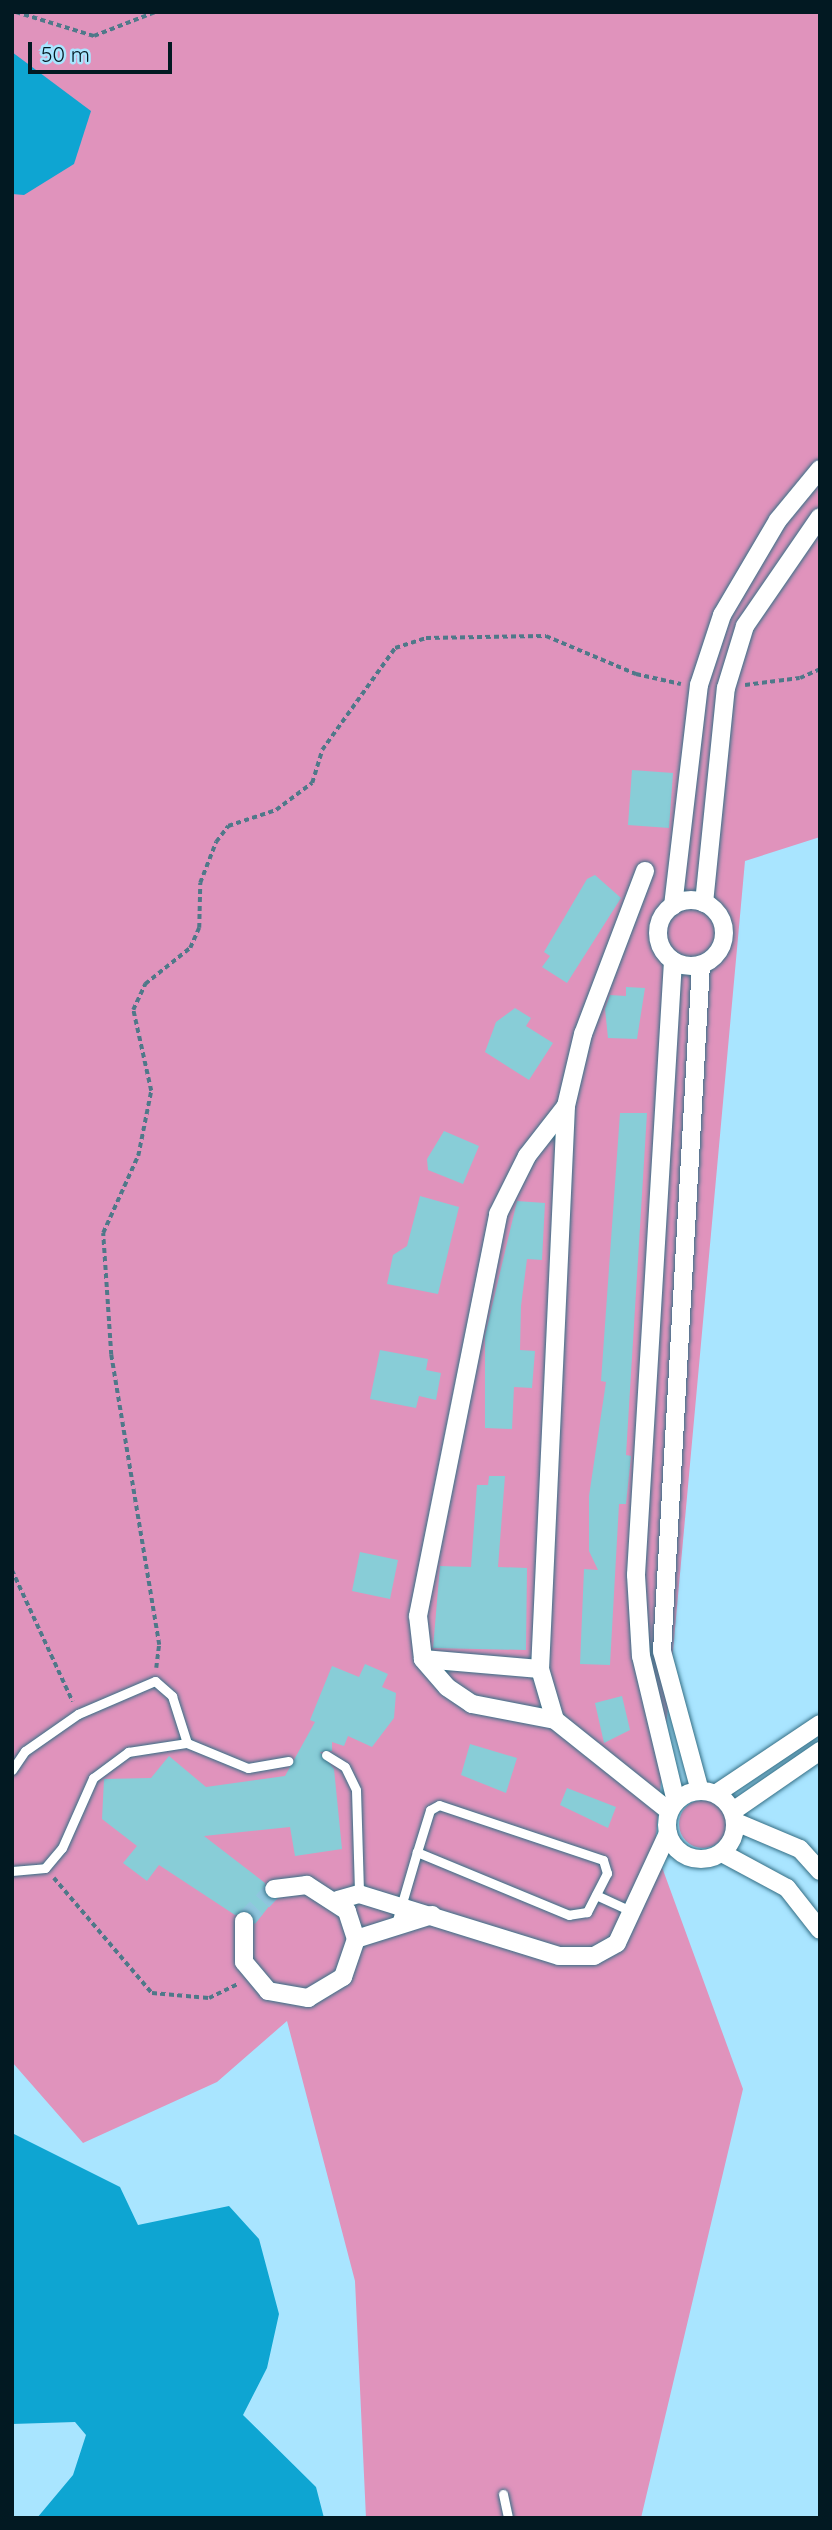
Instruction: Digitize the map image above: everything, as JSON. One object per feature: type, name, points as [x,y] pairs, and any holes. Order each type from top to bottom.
[{"type":"street","points":[[338,1900],[359,1894],[579,1958],[617,1943],[634,1913],[668,1833],[672,1807],[641,1656],[636,1575],[673,961],[658,933],[673,906],[699,685],[738,583],[820,470]]},
{"type":"street","points":[[704,903],[726,688],[745,626],[820,517]]},
{"type":"street","points":[[699,685],[726,688]]},
{"type":"street","points":[[555,1720],[541,1668],[566,1106],[583,1034],[645,871]]},
{"type":"street","points":[[673,906],[704,903],[720,916],[724,935],[717,954],[701,965],[673,961]]},
{"type":"street","points":[[701,965],[662,1639],[709,1792],[735,1817],[800,1849],[820,1871]]},
{"type":"street","points":[[566,1106],[527,1156],[498,1214],[418,1616],[423,1659],[472,1704],[555,1720],[672,1807]]},
{"type":"street","points":[[423,1659],[541,1668]]},
{"type":"street","points":[[672,1807],[709,1792],[820,1724]]},
{"type":"street","points":[[722,1853],[735,1817],[820,1751]]},
{"type":"street","points":[[668,1833],[690,1858],[722,1853],[787,1888],[820,1930]]},
{"type":"street","points":[[244,1921],[240,1944],[253,1978],[288,1998],[318,1994],[343,1977],[356,1939],[338,1900],[307,1885],[274,1889]]},
{"type":"street","points":[[356,1939],[432,1915]]},
{"type":"lane","points":[[12,1770],[25,1751],[78,1714],[155,1681],[173,1696],[187,1743]]},
{"type":"lane","points":[[12,1871],[45,1868],[62,1848],[93,1778],[128,1752],[187,1743],[248,1768],[288,1761]]},
{"type":"lane","points":[[326,1755],[345,1767],[356,1790],[359,1894]]},
{"type":"lane","points":[[395,1928],[401,1905],[417,1852],[430,1810],[452,1805],[603,1860],[607,1873],[587,1912],[569,1915],[417,1852]]},
{"type":"lane","points":[[596,1895],[634,1913]]},
{"type":"lane","points":[[503,2494],[508,2518]]},
{"type":"path","points":[[16,12],[94,36],[155,12]]},
{"type":"path","points":[[155,1681],[159,1644],[111,1355],[103,1233],[138,1156],[151,1091],[133,1010],[145,984],[190,948],[199,928],[200,883],[216,842],[229,826],[276,810],[312,783],[322,750],[395,648],[426,638],[546,636],[636,674],[699,685]]},
{"type":"path","points":[[726,688],[800,678],[820,668]]},
{"type":"path","points":[[12,1570],[78,1714]]},
{"type":"path","points":[[45,1868],[152,1993],[209,1998],[253,1978]]},
{"type":"shaded area","points":[[12,12],[820,12],[820,837],[745,861],[655,1848],[743,2089],[641,2518],[366,2518],[355,2281],[287,2021],[217,2082],[83,2143],[12,2062]]},
{"type":"shaded area","points":[[703,1800],[720,1807],[727,1824],[720,1841],[703,1848],[686,1841],[679,1824],[686,1807]]},
{"type":"water","points":[[12,52],[91,111],[74,164],[24,195],[12,194]]},
{"type":"water","points":[[12,2133],[120,2187],[138,2225],[229,2206],[259,2239],[279,2314],[267,2368],[243,2415],[316,2487],[324,2518],[37,2518],[73,2475],[86,2435],[75,2422],[12,2424]]},
{"type":"building","points":[[632,770],[673,773],[669,828],[628,825]]},
{"type":"building","points":[[595,875],[621,898],[567,983],[542,967],[550,956],[544,952],[587,879]]},
{"type":"building","points":[[626,987],[645,988],[637,1039],[608,1038],[605,1009],[610,995],[626,996]]},
{"type":"building","points":[[515,1008],[531,1018],[526,1026],[553,1043],[529,1080],[485,1052],[496,1022]]},
{"type":"building","points":[[620,1113],[647,1113],[626,1455],[631,1456],[626,1504],[619,1504],[610,1665],[580,1664],[584,1569],[598,1570],[589,1551],[589,1496],[606,1382],[601,1381]]},
{"type":"building","points":[[444,1131],[479,1146],[463,1184],[428,1170],[427,1159]]},
{"type":"building","points":[[420,1196],[459,1207],[438,1294],[387,1284],[393,1255],[407,1246]]},
{"type":"building","points":[[517,1201],[545,1203],[542,1260],[527,1259],[521,1306],[520,1350],[535,1351],[532,1388],[514,1387],[512,1429],[485,1428],[485,1336]]},
{"type":"building","points":[[380,1350],[428,1359],[426,1370],[441,1373],[436,1400],[419,1396],[416,1408],[370,1399]]},
{"type":"building","points":[[489,1476],[505,1476],[498,1567],[527,1568],[526,1650],[433,1648],[440,1566],[471,1567],[477,1485],[488,1485]]},
{"type":"building","points":[[360,1552],[398,1560],[390,1599],[352,1591]]},
{"type":"building","points":[[365,1664],[388,1674],[382,1687],[396,1693],[394,1718],[372,1747],[348,1736],[344,1746],[332,1742],[332,1751],[320,1752],[334,1769],[342,1849],[295,1856],[290,1827],[204,1836],[265,1883],[265,1895],[274,1900],[255,1924],[250,1912],[235,1915],[159,1865],[147,1881],[123,1863],[137,1846],[102,1819],[104,1779],[151,1778],[169,1756],[206,1787],[285,1776],[315,1722],[310,1720],[332,1666],[359,1677]]},
{"type":"building","points":[[622,1696],[630,1730],[604,1743],[595,1703]]},
{"type":"building","points":[[470,1744],[517,1758],[506,1793],[461,1775]]},
{"type":"building","points":[[567,1788],[616,1807],[608,1828],[560,1805]]},
{"type":"tunnel","points":[[244,1921],[274,1889]]}]
